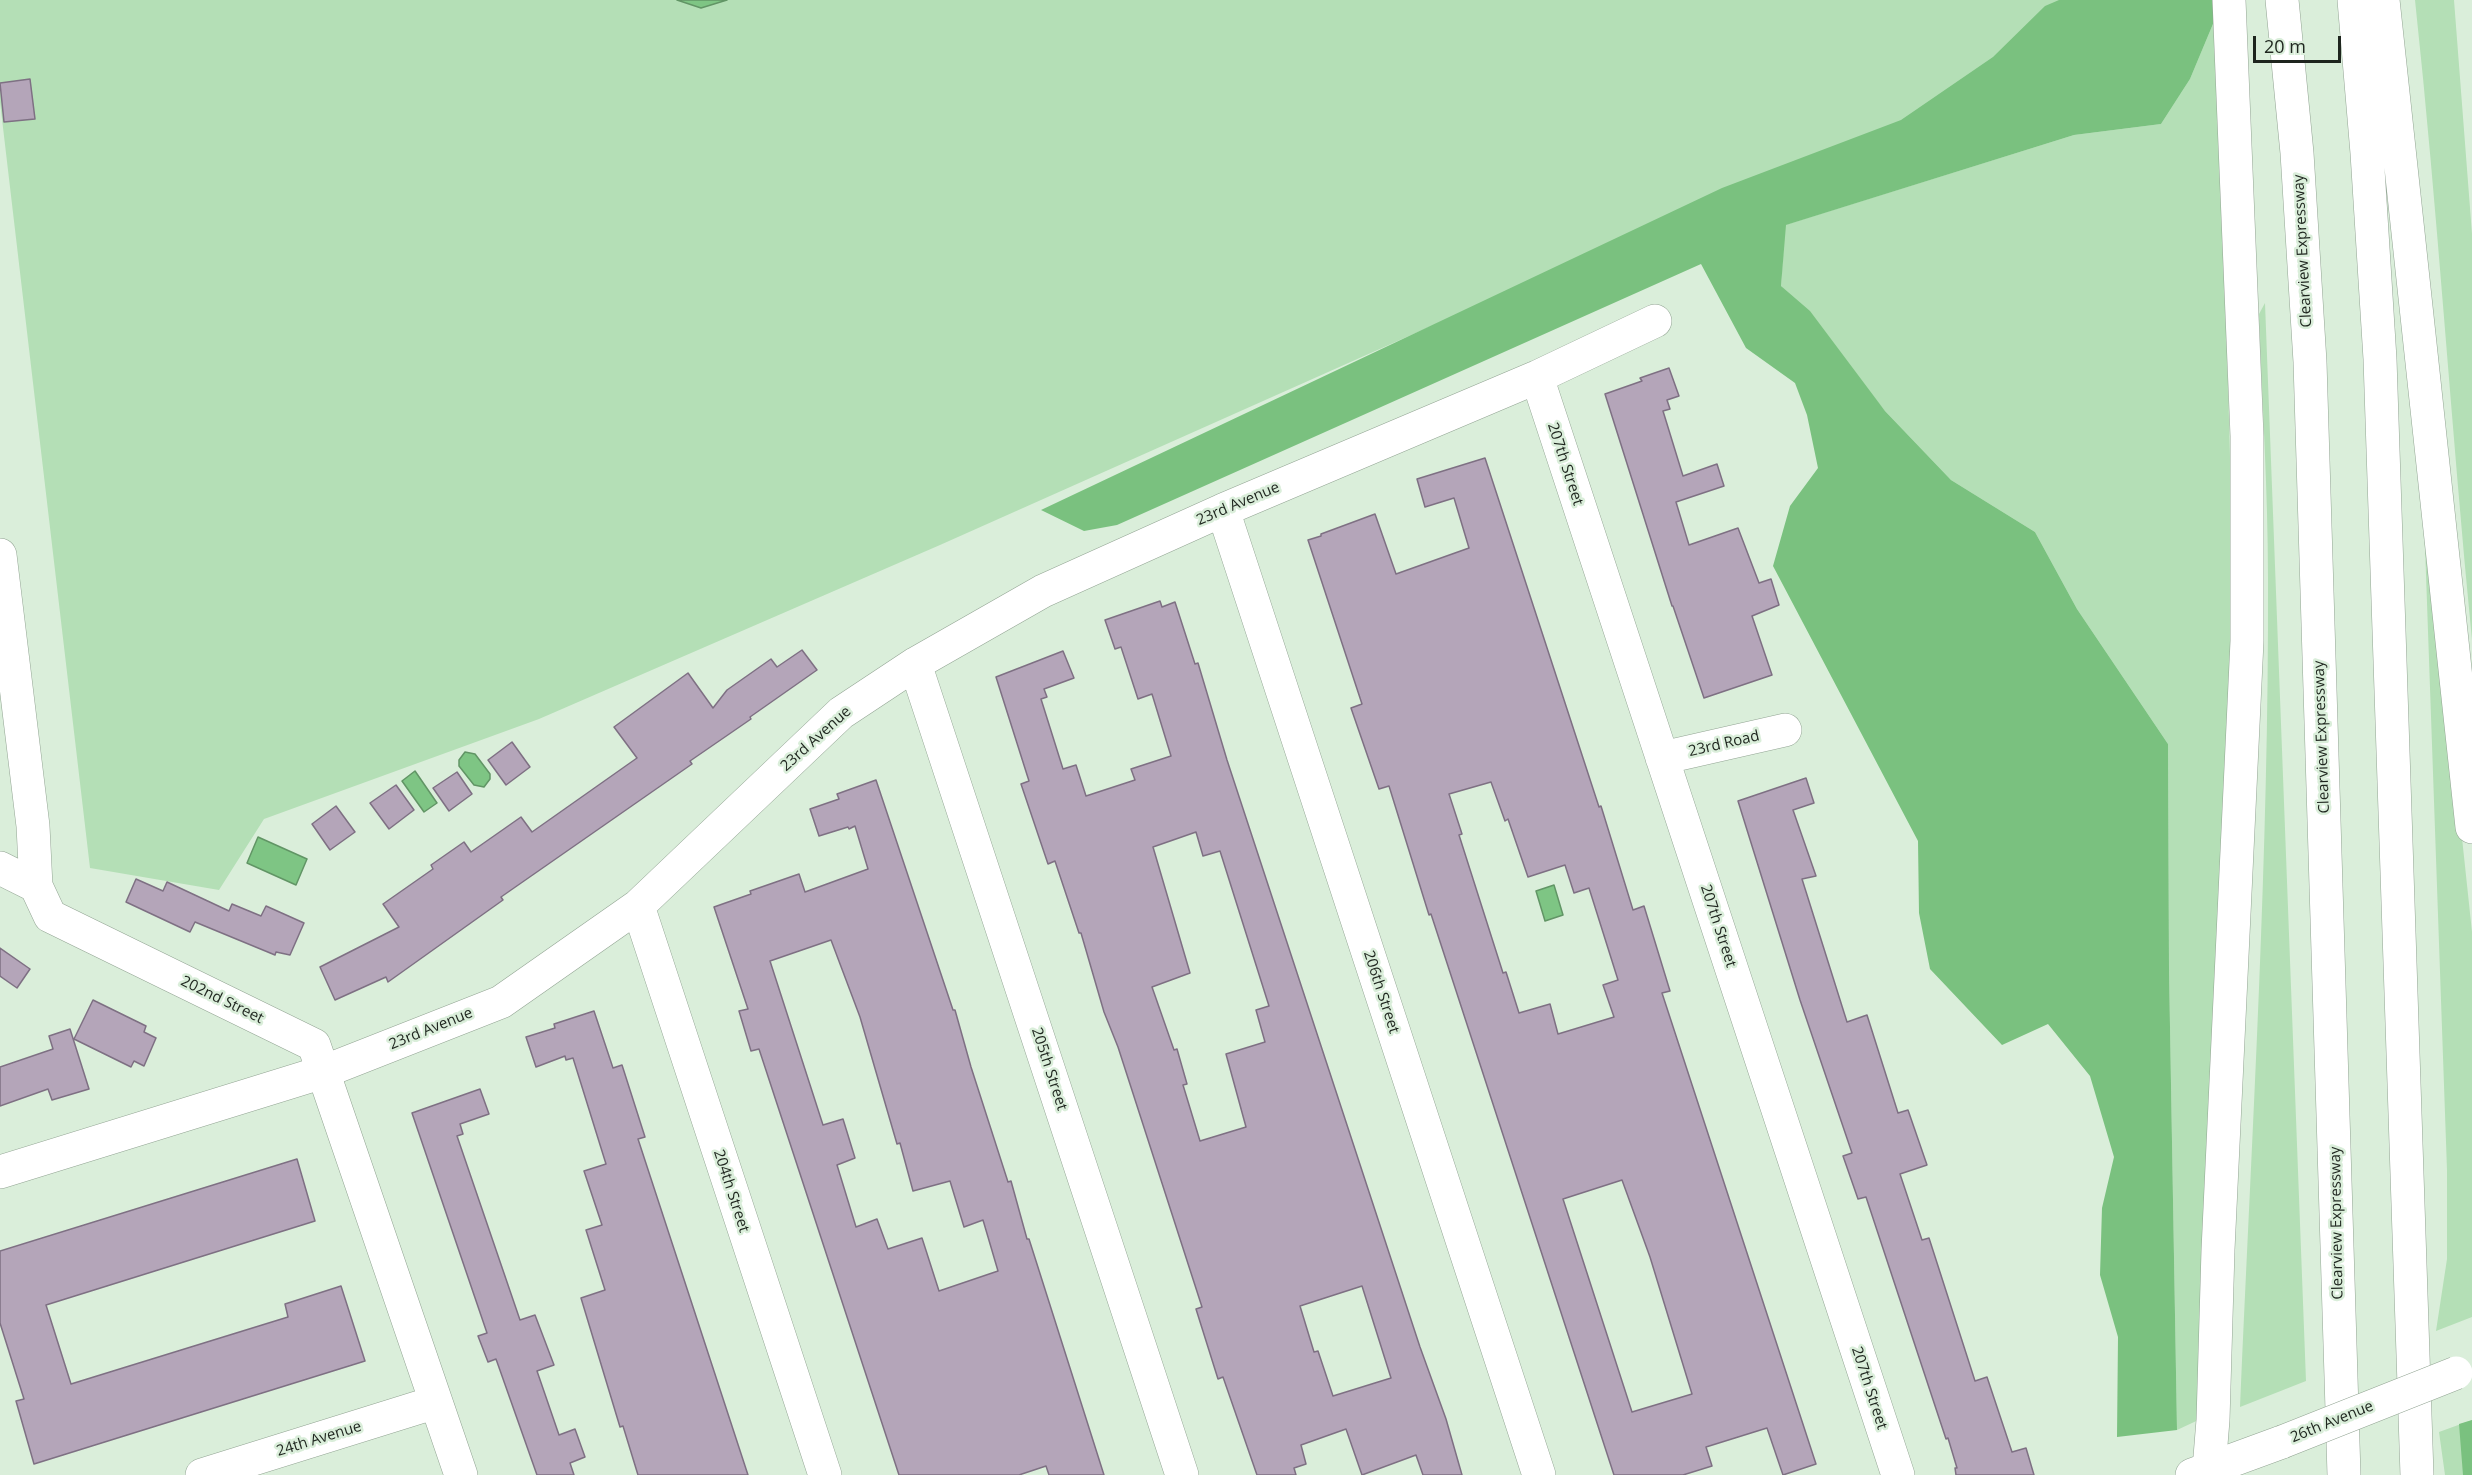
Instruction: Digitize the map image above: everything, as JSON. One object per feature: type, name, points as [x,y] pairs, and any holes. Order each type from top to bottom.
[{"type":"main road","points":[[2204,1473],[2213,1420],[2218,1238],[2247,641],[2247,436],[2229,0]]},
{"type":"main road","name":"Clearview Expressway","points":[[2282,0],[2297,153],[2310,362],[2344,1475]]},
{"type":"main road","points":[[2354,0],[2367,153],[2380,360],[2417,1475]]},
{"type":"main road","points":[[2383,0],[2472,827]]},
{"type":"main road","name":"23rd Avenue","points":[[0,1172],[323,1072],[501,1002],[638,906],[841,713],[915,664],[1043,591],[1223,510],[1537,377],[1654,321]]},
{"type":"main road","name":"207th Street","points":[[1537,377],[1898,1475]]},
{"type":"main road","name":"206th Street","points":[[1223,510],[1539,1475]]},
{"type":"main road","name":"202nd Street","points":[[0,555],[33,826],[36,886],[50,916],[314,1045],[461,1475]]},
{"type":"main road","name":"205th Street","points":[[915,664],[1182,1475]]},
{"type":"main road","name":"23rd Road","points":[[1662,758],[1785,730]]},
{"type":"main road","points":[[0,868],[36,886]]},
{"type":"main road","name":"204th Street","points":[[638,906],[825,1475]]},
{"type":"main road","name":"26th Avenue","points":[[2204,1473],[2464,1370]]},
{"type":"main road","name":"24th Avenue","points":[[202,1475],[436,1402]]},
{"type":"shaded area","points":[[0,0],[2151,0],[2152,41],[1474,307],[940,545],[539,719],[264,819],[219,890],[90,868],[0,102]]},
{"type":"shaded area","points":[[677,0],[727,0],[701,8]]},
{"type":"shaded area","points":[[2059,0],[2217,0],[2218,12],[2190,79],[2161,124],[2074,135],[1786,225],[1781,286],[1810,311],[1885,411],[1951,480],[2035,532],[2077,609],[2168,744],[2169,969],[2177,1430],[2117,1437],[2118,1337],[2100,1275],[2102,1208],[2114,1157],[2090,1076],[2048,1024],[2002,1045],[1930,969],[1919,913],[1918,841],[1773,566],[1790,506],[1818,468],[1807,415],[1795,383],[1746,348],[1701,264],[1117,525],[1084,531],[1041,510],[1722,188],[1901,120],[1993,57],[2045,6]]},
{"type":"shaded area","points":[[2415,0],[2454,0],[2472,234],[2472,640],[2431,160]]},
{"type":"shaded area","points":[[2218,12],[2233,568],[2207,1416],[2177,1430],[2169,969],[2168,744],[2077,609],[2035,532],[1951,480],[1885,411],[1781,286],[1785,225],[2074,135],[2161,124],[2190,79]]},
{"type":"shaded area","points":[[2265,303],[2306,1381],[2240,1407],[2266,785],[2268,545],[2259,314]]},
{"type":"shaded area","points":[[2422,461],[2472,932],[2472,1317],[2436,1331],[2447,1259],[2447,1170]]},
{"type":"shaded area","points":[[465,752],[475,754],[490,774],[490,779],[484,787],[474,785],[459,766],[459,760]]},
{"type":"shaded area","points":[[415,771],[437,803],[424,812],[402,781]]},
{"type":"shaded area","points":[[258,837],[307,859],[296,885],[247,863]]},
{"type":"shaded area","points":[[1554,885],[1563,915],[1545,921],[1536,891]]},
{"type":"shaded area","points":[[2472,1420],[2472,1475],[2445,1475],[2439,1432]]},
{"type":"shaded area","points":[[2472,1420],[2472,1475],[2463,1475],[2459,1424]]},
{"type":"building","points":[[30,79],[35,119],[4,122],[0,83]]},
{"type":"building","points":[[1669,368],[1679,396],[1667,400],[1670,409],[1663,411],[1683,476],[1717,464],[1724,486],[1676,502],[1689,545],[1738,528],[1759,583],[1771,579],[1779,605],[1752,616],[1772,675],[1704,698],[1672,606],[1605,394],[1642,381],[1640,378]]},
{"type":"building","points":[[1485,458],[1599,807],[1601,806],[1633,910],[1644,906],[1670,991],[1662,993],[1816,1464],[1783,1475],[1767,1428],[1706,1447],[1712,1466],[1683,1475],[1614,1475],[1431,914],[1429,915],[1389,786],[1379,789],[1351,708],[1362,704],[1308,540],[1375,514],[1396,574],[1469,548],[1454,498],[1425,507],[1417,479]],"holes":[[[1491,782],[1505,821],[1508,819],[1528,877],[1565,865],[1574,893],[1589,888],[1618,980],[1603,985],[1614,1017],[1558,1034],[1550,1004],[1519,1013],[1506,972],[1503,973],[1459,835],[1462,834],[1449,794]],[[1622,1180],[1650,1257],[1692,1394],[1632,1412],[1563,1199]]]},
{"type":"building","points":[[1160,601],[1162,607],[1175,602],[1195,664],[1198,663],[1227,760],[1420,1347],[1446,1419],[1462,1475],[1423,1475],[1416,1455],[1362,1475],[1346,1429],[1301,1445],[1306,1464],[1294,1468],[1296,1475],[1257,1475],[1223,1377],[1218,1379],[1196,1309],[1202,1307],[1118,1047],[1104,1012],[1081,933],[1079,933],[1055,861],[1048,864],[1021,784],[1029,781],[996,677],[1063,651],[1074,678],[1044,689],[1047,697],[1041,699],[1063,769],[1076,765],[1086,796],[1135,780],[1131,769],[1171,756],[1152,694],[1138,699],[1121,647],[1115,649],[1105,620]],"holes":[[[1196,832],[1203,856],[1220,851],[1269,1006],[1256,1010],[1265,1042],[1226,1054],[1246,1127],[1200,1141],[1183,1085],[1187,1084],[1177,1049],[1174,1050],[1152,987],[1190,973],[1153,847]],[[1362,1286],[1391,1378],[1333,1396],[1318,1351],[1314,1352],[1300,1306]]]},
{"type":"building","points":[[802,650],[817,670],[690,761],[692,764],[501,897],[503,900],[388,982],[386,977],[335,1000],[320,967],[399,927],[383,904],[433,869],[431,865],[464,842],[471,852],[521,817],[532,832],[637,758],[614,727],[688,673],[713,708],[727,690],[771,659],[777,667]]},
{"type":"building","points":[[512,742],[530,767],[506,785],[488,760]]},
{"type":"building","points":[[457,772],[472,794],[449,811],[433,788]]},
{"type":"building","points":[[1806,778],[1814,803],[1793,810],[1816,876],[1802,879],[1847,1022],[1867,1015],[1898,1113],[1908,1110],[1927,1165],[1900,1174],[1922,1240],[1929,1238],[1975,1381],[1987,1377],[2012,1452],[2026,1448],[2034,1475],[1956,1475],[1955,1468],[1957,1468],[1948,1438],[1946,1439],[1866,1197],[1858,1199],[1843,1156],[1852,1153],[1800,1000],[1738,801]]},
{"type":"building","points":[[876,780],[953,1010],[955,1010],[971,1067],[1008,1182],[1011,1181],[1027,1239],[1029,1239],[1104,1475],[1049,1475],[1046,1466],[1019,1475],[899,1475],[759,1049],[751,1051],[739,1011],[748,1009],[714,907],[751,894],[750,891],[799,874],[805,892],[868,869],[855,826],[819,836],[810,809],[839,799],[837,794]],"holes":[[[831,940],[860,1017],[913,1191],[950,1181],[964,1227],[983,1220],[998,1271],[939,1291],[922,1238],[888,1249],[877,1219],[856,1227],[837,1165],[855,1158],[843,1119],[823,1125],[770,961]]]},
{"type":"building","points":[[396,785],[414,810],[389,829],[370,803]]},
{"type":"building","points":[[336,806],[355,832],[330,850],[312,824]]},
{"type":"building","points":[[136,879],[163,891],[167,882],[229,911],[232,904],[261,916],[266,906],[304,923],[290,955],[276,952],[275,955],[195,922],[190,932],[126,902]]},
{"type":"building","points":[[0,948],[30,969],[17,988],[0,976]]},
{"type":"building","points":[[93,1000],[146,1026],[144,1032],[156,1038],[144,1066],[134,1061],[131,1067],[74,1039]]},
{"type":"building","points":[[594,1011],[613,1068],[622,1065],[645,1137],[638,1139],[748,1475],[638,1475],[623,1426],[620,1427],[581,1298],[605,1290],[586,1230],[602,1225],[584,1171],[606,1164],[573,1058],[566,1060],[565,1056],[536,1067],[526,1037],[555,1028],[554,1024]]},
{"type":"building","points":[[70,1029],[89,1089],[52,1100],[48,1089],[0,1106],[0,1067],[53,1049],[49,1036]]},
{"type":"building","points":[[480,1089],[489,1114],[460,1124],[463,1134],[457,1136],[520,1320],[535,1315],[554,1365],[537,1371],[559,1435],[575,1429],[585,1457],[570,1463],[574,1475],[537,1475],[496,1359],[488,1362],[478,1336],[487,1333],[412,1113]]},
{"type":"building","points":[[297,1159],[315,1221],[46,1305],[71,1384],[288,1317],[285,1304],[341,1286],[365,1361],[34,1464],[16,1401],[24,1399],[0,1323],[0,1251]]}]
